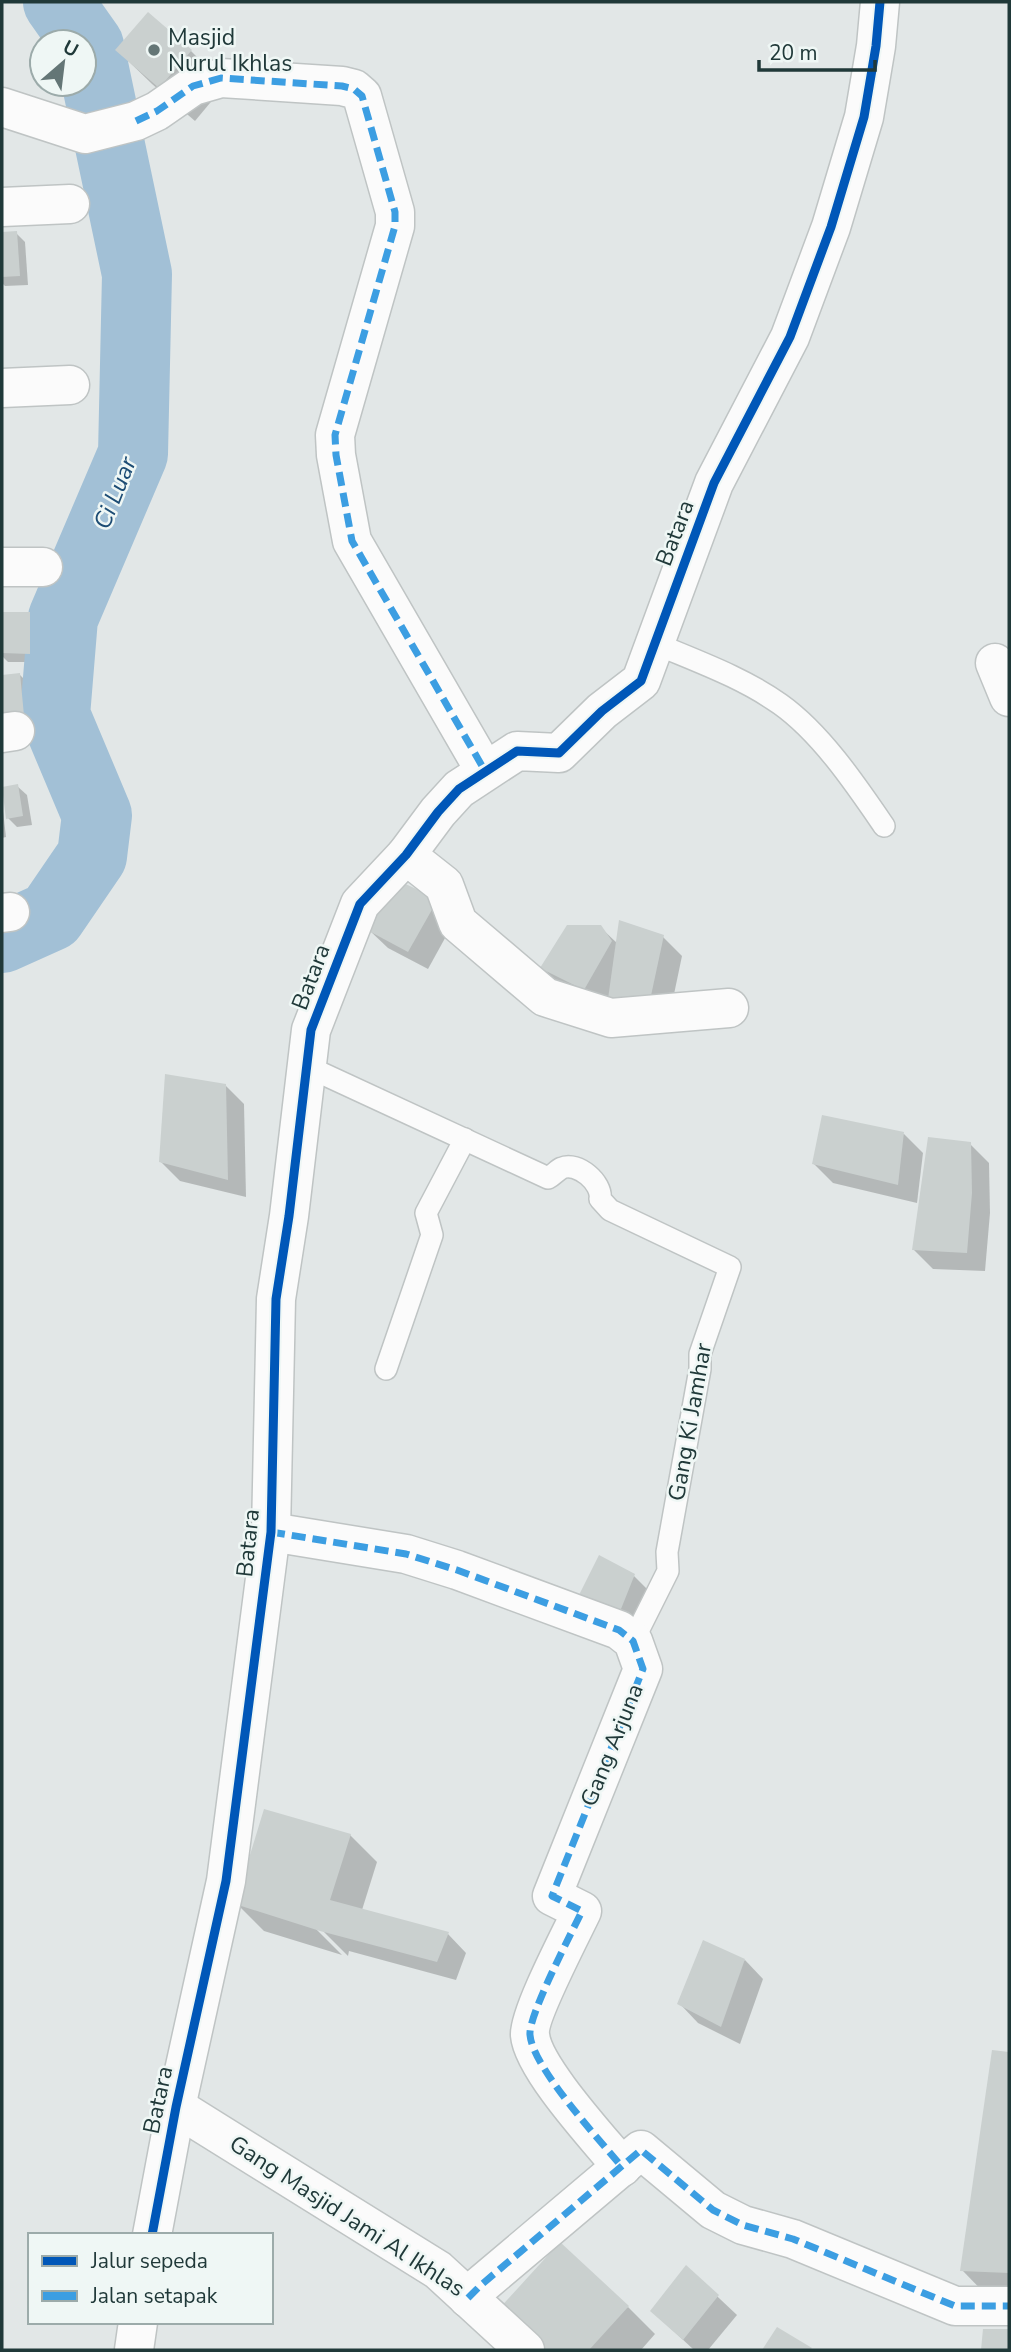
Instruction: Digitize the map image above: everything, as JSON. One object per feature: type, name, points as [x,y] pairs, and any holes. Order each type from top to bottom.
[{"type":"street","name":"Batara","points":[[152,2233],[176,2107],[226,1881],[271,1532],[276,1299],[289,1216],[311,1030],[360,904],[406,855],[438,811],[459,789],[517,751],[559,752],[602,711],[641,681],[714,483],[790,337],[831,227],[864,117],[876,46],[880,2]]},
{"type":"street","points":[[2,107],[85,134],[136,121],[157,111],[193,86],[221,78],[342,86],[354,89],[362,96],[395,212],[395,226],[335,435],[335,455],[352,541],[485,771]]},
{"type":"street","points":[[2,207],[70,204]]},
{"type":"street","points":[[2,388],[69,385]]},
{"type":"street","points":[[2,567],[43,567]]},
{"type":"street","points":[[406,855],[444,885],[458,923],[545,997],[611,1018],[729,1008]]},
{"type":"street","points":[[271,1532],[406,1554],[619,1630],[633,1641]]},
{"type":"street","name":"Gang Arjuna","points":[[631,2159],[541,2065],[530,2035],[533,2014],[582,1911],[552,1896],[643,1669],[633,1641]]},
{"type":"street","name":"Gang Masjid Jami Al Ikhlas","points":[[176,2107],[438,2270],[468,2298],[631,2159]]},
{"type":"street","points":[[631,2159],[713,2210],[743,2225],[793,2239],[955,2306],[1009,2306]]},
{"type":"street","points":[[468,2298],[525,2350]]},
{"type":"street","points":[[134,2350],[138,2324]]},
{"type":"lane","points":[[654,643],[740,680],[781,704],[849,775],[884,826]]},
{"type":"lane","name":"Gang Ki Jamhar","points":[[306,1066],[548,1178],[563,1167],[573,1168],[598,1184],[600,1199],[610,1210],[730,1267],[699,1354],[700,1369],[667,1552],[668,1571],[633,1641]]},
{"type":"lane","points":[[386,1369],[432,1235],[426,1213],[465,1139]]},
{"type":"building","name":"Masjid Nurul Ikhlas","points":[[148,12],[192,50],[159,88],[115,50]]},
{"type":"building","points":[[17,231],[20,276],[2,277],[2,232]]},
{"type":"building","points":[[2,612],[30,612],[30,654],[2,653]]},
{"type":"building","points":[[20,673],[24,716],[2,718],[2,675]]},
{"type":"building","points":[[18,784],[23,816],[6,819],[2,787]]},
{"type":"building","points":[[399,881],[438,899],[408,952],[367,930]]},
{"type":"building","points":[[619,920],[664,935],[649,1005],[608,999]]},
{"type":"building","points":[[567,925],[601,925],[612,941],[584,990],[540,968]]},
{"type":"building","points":[[165,1074],[226,1084],[228,1180],[159,1162]]},
{"type":"building","points":[[822,1115],[904,1132],[898,1185],[812,1164]]},
{"type":"building","points":[[928,1137],[971,1142],[972,1193],[967,1253],[912,1250]]},
{"type":"building","points":[[599,1555],[635,1574],[617,1619],[577,1599]]},
{"type":"building","points":[[264,1809],[351,1834],[330,1900],[449,1932],[437,1962],[320,1931],[235,1904]]},
{"type":"building","points":[[703,1940],[745,1959],[721,2027],[677,2004]]},
{"type":"building","points":[[992,2050],[1009,2052],[1009,2273],[960,2271]]},
{"type":"building","points":[[560,2242],[629,2306],[589,2350],[541,2350],[498,2310]]},
{"type":"building","points":[[686,2265],[719,2295],[683,2340],[650,2311]]},
{"type":"building","points":[[777,2327],[812,2348],[762,2350]]},
{"type":"building","points":[[983,2329],[1009,2329],[1009,2350],[981,2350]]},
{"type":"waterway","name":"Ci Luar","points":[[2,938],[51,916],[92,856],[97,815],[55,715],[63,618],[133,454],[137,274],[89,46],[58,2]]},
{"type":"marked path","points":[[136,121],[157,111],[193,86],[221,78],[342,86],[354,89],[362,96],[395,212],[395,226],[335,435],[336,455],[352,541],[485,771]]},
{"type":"marked path","points":[[271,1532],[406,1554],[619,1630],[633,1641],[643,1669],[552,1896],[582,1911],[543,1993],[530,2035],[542,2066],[554,2084],[622,2167]]},
{"type":"marked path","points":[[468,2298],[641,2150],[713,2210],[743,2225],[793,2239],[955,2306],[1009,2306]]},
{"type":"cycle path","points":[[152,2233],[176,2107],[226,1881],[271,1532],[276,1299],[289,1216],[311,1030],[360,904],[406,855],[459,789],[517,751],[559,753],[602,711],[641,681],[714,483],[790,337],[831,227],[864,117],[876,46],[880,2]]},
{"type":"place","name":"Masjid Nurul Ikhlas","points":[[154,50]]}]
